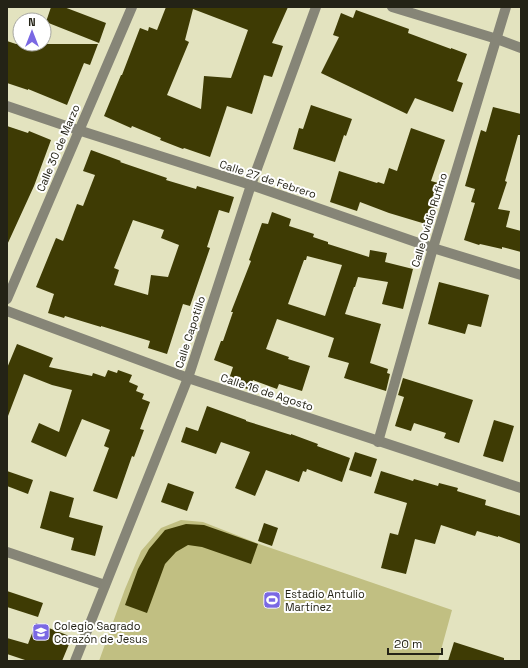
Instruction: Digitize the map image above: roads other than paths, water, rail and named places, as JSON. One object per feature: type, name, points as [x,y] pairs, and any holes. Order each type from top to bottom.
[{"type":"street","name":"Calle 30 de Marzo","points":[[7,298],[132,7]]},
{"type":"street","name":"Calle Capotillo","points":[[75,661],[188,378],[251,186],[316,7]]},
{"type":"street","points":[[392,7],[497,39],[521,48]]},
{"type":"street","name":"Calle Ovidio Rufino","points":[[378,442],[433,248],[506,7]]},
{"type":"street","name":"Calle 27 de Febrero","points":[[7,106],[251,186],[433,248],[521,275]]},
{"type":"street","name":"Calle 16 de Agosto","points":[[7,311],[188,378],[521,488]]},
{"type":"street","points":[[7,552],[105,585]]},
{"type":"place","name":"Estadio Antulio Martínez","points":[[272,600]]},
{"type":"place","name":"Colegio Sagrado Corazón de Jesus","points":[[41,632]]}]
